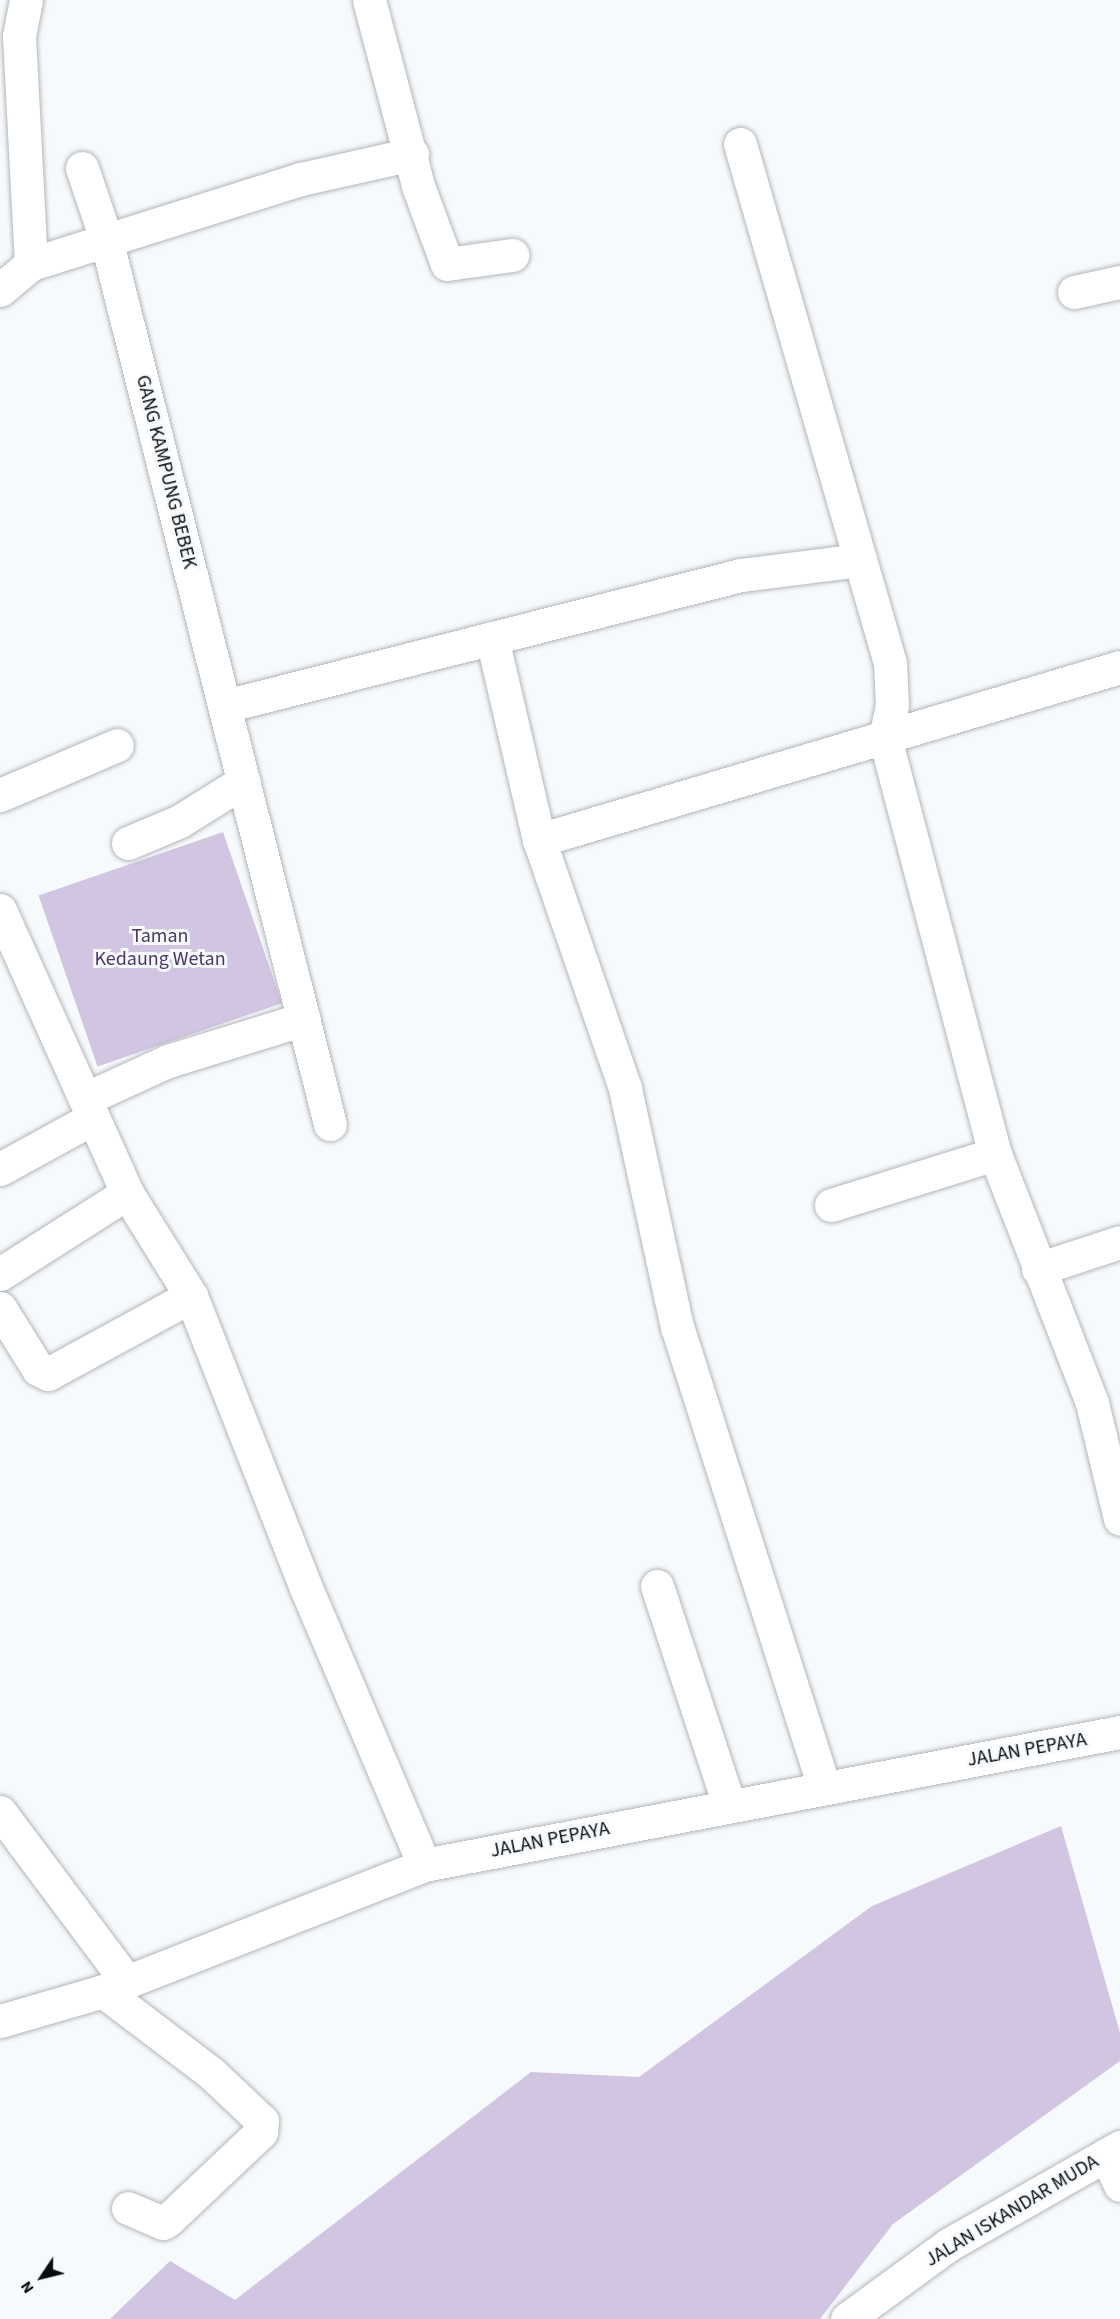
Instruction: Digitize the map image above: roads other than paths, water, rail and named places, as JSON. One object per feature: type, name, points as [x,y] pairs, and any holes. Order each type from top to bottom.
[{"type":"street","points":[[26,0],[19,36],[31,264]]},
{"type":"street","points":[[369,0],[412,154],[447,264],[512,255]]},
{"type":"street","points":[[740,144],[890,663],[892,705],[885,738],[995,1154],[1092,1403],[1120,1519]]},
{"type":"street","points":[[0,290],[31,264],[106,239],[301,179],[412,154]]},
{"type":"street","name":"GANG KAMPUNG BEBEK","points":[[82,168],[106,239],[330,1124]]},
{"type":"street","points":[[1074,292],[1120,282]]},
{"type":"street","points":[[225,706],[741,575],[860,560]]},
{"type":"street","points":[[492,638],[539,840],[625,1088],[677,1327],[824,1787]]},
{"type":"street","points":[[539,840],[1120,667]]},
{"type":"street","points":[[0,795],[117,745]]},
{"type":"street","points":[[128,843],[180,821],[244,781]]},
{"type":"street","points":[[0,910],[127,1193],[191,1296],[306,1588],[424,1865]]},
{"type":"street","points":[[0,1169],[89,1108],[168,1061],[303,1019]]},
{"type":"street","points":[[831,1205],[995,1154]]},
{"type":"street","points":[[0,1274],[127,1193]]},
{"type":"street","points":[[1038,1269],[1120,1242]]},
{"type":"street","points":[[0,1308],[38,1369],[48,1374],[191,1296]]},
{"type":"street","points":[[657,1586],[729,1805]]},
{"type":"street","name":"JALAN PEPAYA","points":[[0,2021],[114,1985],[424,1865],[1120,1732]]},
{"type":"street","points":[[0,1812],[114,1985],[262,2121],[261,2132],[169,2219],[162,2223],[128,2208]]},
{"type":"street","points":[[1113,2151],[1120,2185]]},
{"type":"street","name":"JALAN ISKANDAR MUDA","points":[[847,2319],[948,2245],[1113,2151]]},
{"type":"park label","name":"Taman Kedaung Wetan","points":[[160,948]]}]
